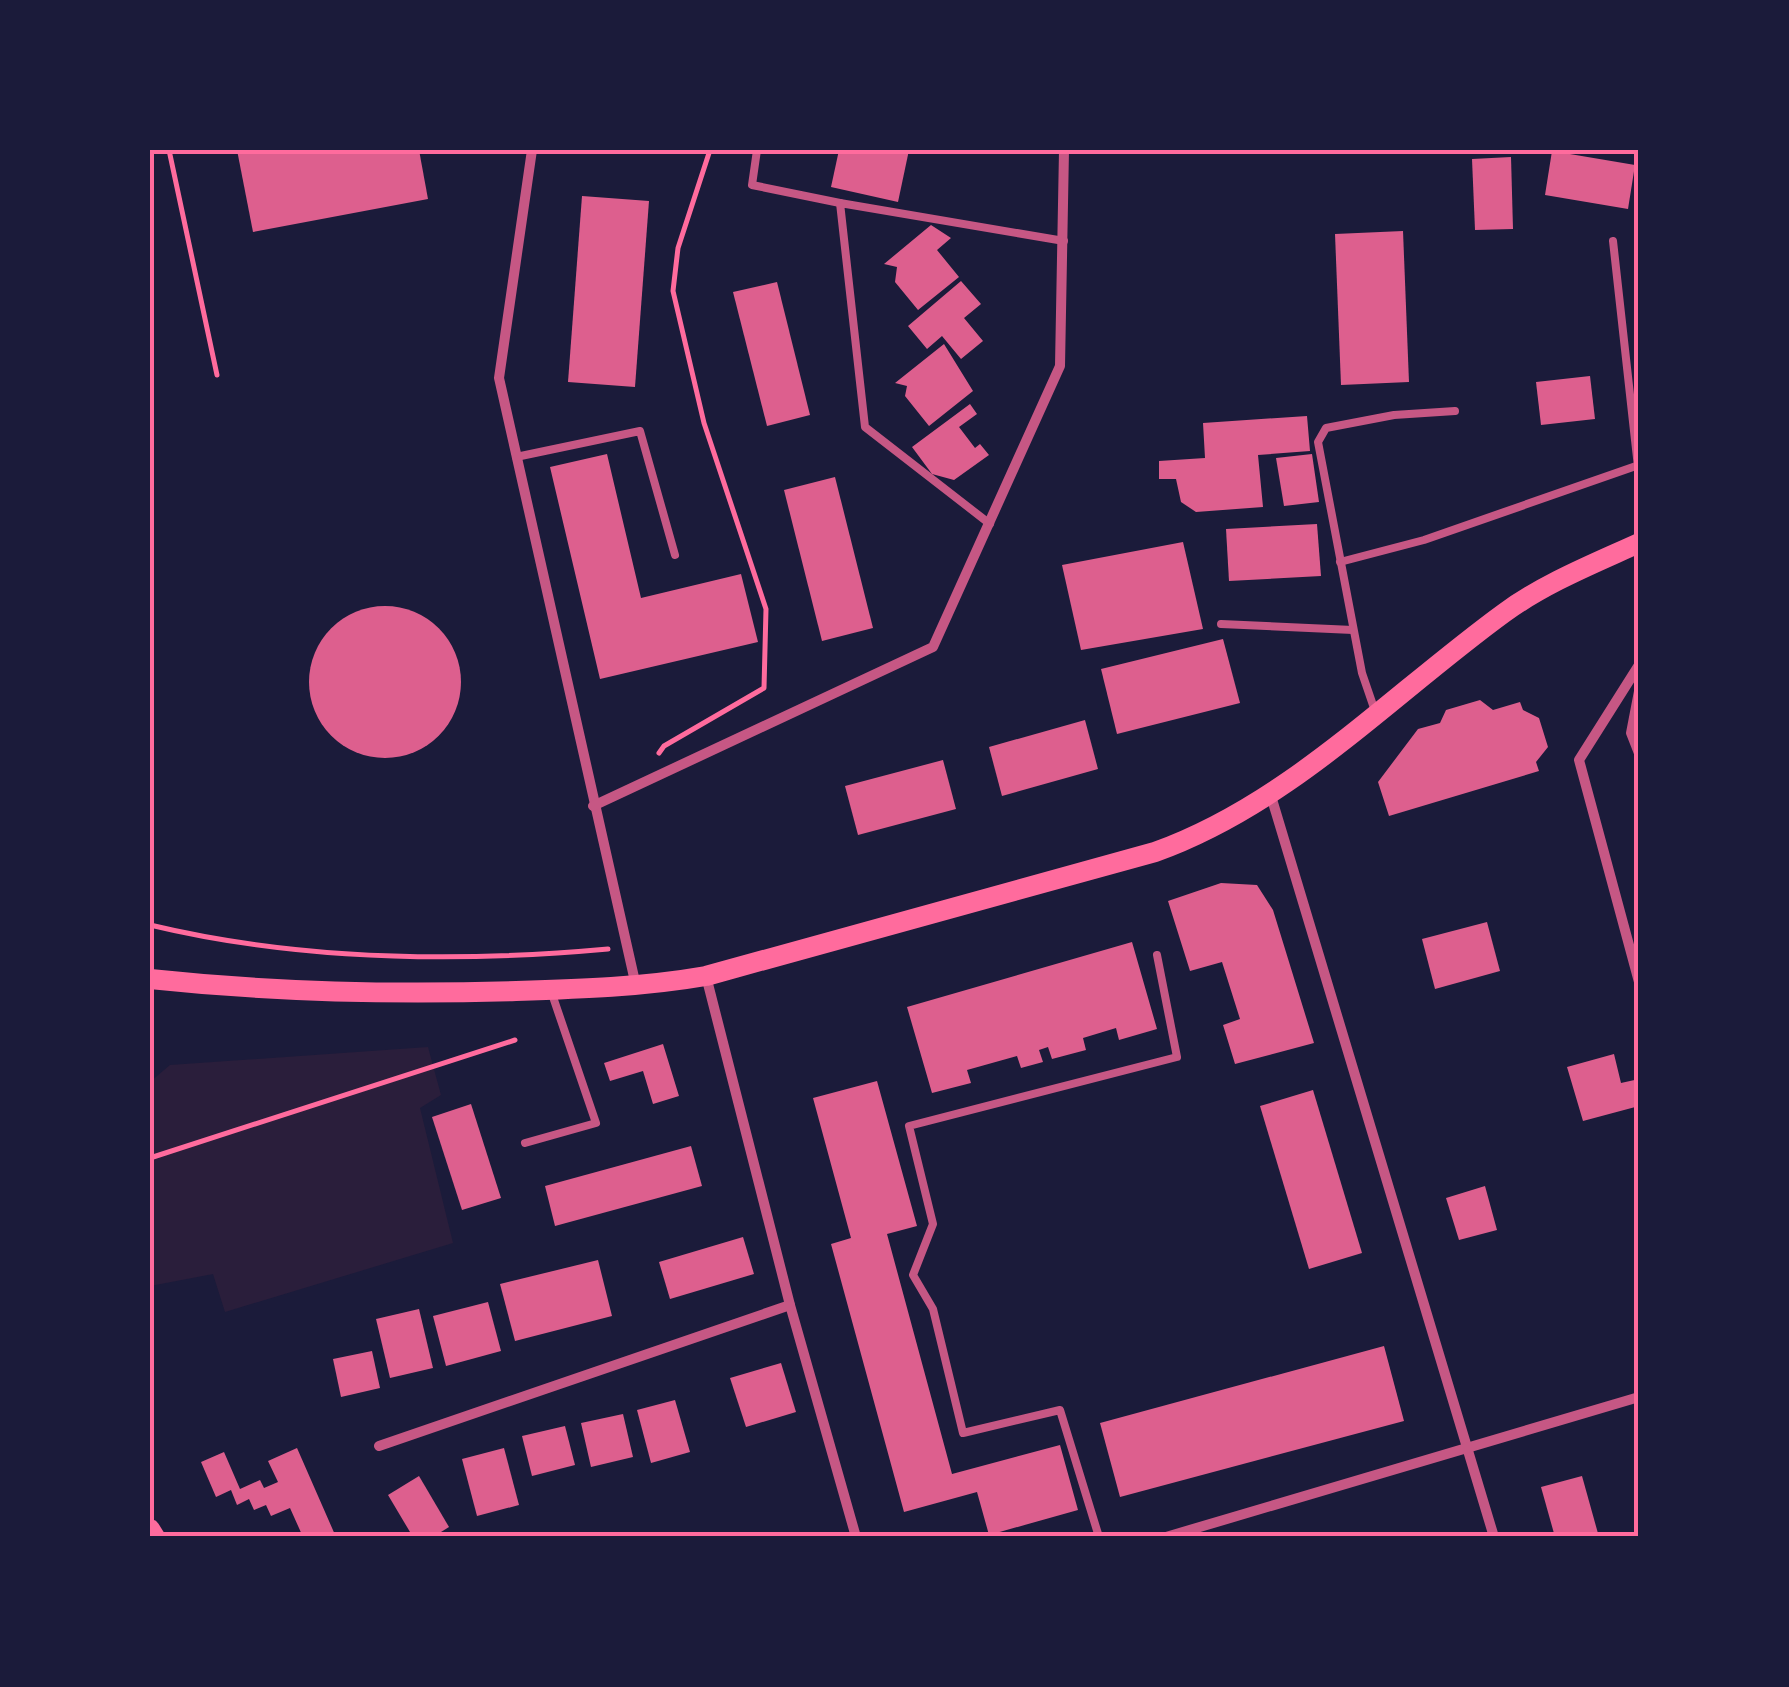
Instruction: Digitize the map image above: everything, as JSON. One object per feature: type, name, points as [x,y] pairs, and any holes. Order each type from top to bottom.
[{"type":"main road","points":[[150,978],[264,991],[636,987],[706,976],[1154,852],[1206,834],[1271,796],[1507,610],[1552,583],[1639,543]]},
{"type":"main road","points":[[150,1528],[155,1537]]},
{"type":"street","points":[[532,150],[498,378],[636,987]]},
{"type":"street","points":[[592,806],[934,646],[1060,366],[1064,150]]},
{"type":"street","points":[[1639,665],[1579,760],[1639,982]]},
{"type":"street","points":[[1271,796],[1494,1537]]},
{"type":"street","points":[[706,976],[790,1304],[856,1537]]},
{"type":"street","points":[[380,1446],[790,1304]]},
{"type":"street","points":[[1169,1537],[1639,1396]]},
{"type":"lane","points":[[757,150],[752,186],[1064,240]]},
{"type":"lane","points":[[840,203],[865,427],[990,524]]},
{"type":"lane","points":[[1613,241],[1639,476]]},
{"type":"lane","points":[[1375,711],[1353,630],[1318,442],[1326,428],[1394,415],[1455,411]]},
{"type":"lane","points":[[516,457],[640,431],[675,556]]},
{"type":"lane","points":[[1340,562],[1424,540],[1636,466]]},
{"type":"lane","points":[[1221,624],[1353,630]]},
{"type":"lane","points":[[1639,686],[1630,733],[1639,756]]},
{"type":"lane","points":[[1099,1537],[1060,1410],[963,1433],[933,1309],[913,1275],[932,1224],[908,1126],[1177,1057],[1157,955]]},
{"type":"lane","points":[[525,1142],[596,1123],[551,990]]},
{"type":"path","points":[[169,150],[217,375]]},
{"type":"path","points":[[634,788],[664,746],[764,688],[766,609],[704,423],[673,291],[678,248],[710,150]]},
{"type":"path","points":[[150,925],[222,942],[311,954],[524,957],[626,947]]},
{"type":"path","points":[[150,1158],[515,1040]]},
{"type":"shaded area","points":[[428,1047],[441,1095],[420,1108],[453,1243],[225,1312],[213,1274],[150,1286],[150,1082],[170,1065]]},
{"type":"building","points":[[237,150],[419,150],[428,199],[253,232]]},
{"type":"building","points":[[839,150],[909,150],[898,202],[831,187]]},
{"type":"building","points":[[1552,151],[1635,165],[1628,209],[1545,195]]},
{"type":"building","points":[[1511,157],[1513,229],[1475,230],[1472,159]]},
{"type":"building","points":[[582,196],[649,201],[635,387],[568,382]]},
{"type":"building","points":[[931,225],[951,238],[937,250],[959,277],[918,310],[895,282],[897,267],[884,264]]},
{"type":"building","points":[[1403,231],[1409,382],[1341,385],[1335,234]]},
{"type":"building","points":[[961,281],[981,304],[964,318],[983,341],[961,359],[942,336],[927,349],[908,326]]},
{"type":"building","points":[[777,282],[810,415],[767,426],[733,292]]},
{"type":"building","points":[[944,344],[973,391],[929,426],[905,396],[907,386],[895,383]]},
{"type":"building","points":[[1590,376],[1595,419],[1541,425],[1536,382]]},
{"type":"building","points":[[970,404],[977,414],[959,427],[975,448],[980,444],[989,455],[954,480],[932,474],[912,447]]},
{"type":"building","points":[[1307,416],[1310,451],[1258,455],[1263,507],[1196,512],[1181,502],[1176,479],[1159,479],[1159,461],[1205,458],[1203,423]]},
{"type":"building","points":[[607,454],[641,598],[741,574],[758,642],[600,679],[550,467]]},
{"type":"building","points":[[1312,454],[1319,502],[1284,506],[1276,458]]},
{"type":"building","points":[[835,477],[873,628],[822,641],[784,490]]},
{"type":"building","points":[[1317,524],[1321,576],[1229,581],[1226,529]]},
{"type":"building","points":[[1183,542],[1203,629],[1081,650],[1062,565]]},
{"type":"building","points":[[385,606],[414,612],[439,628],[455,653],[461,682],[455,711],[439,736],[414,752],[385,758],[356,752],[331,736],[315,711],[309,682],[315,653],[331,628],[356,612]]},
{"type":"building","points":[[1223,639],[1240,703],[1117,734],[1101,669]]},
{"type":"building","points":[[1480,700],[1493,710],[1520,702],[1523,710],[1539,718],[1548,747],[1536,762],[1539,771],[1389,816],[1378,782],[1418,729],[1440,723],[1446,710]]},
{"type":"building","points":[[1085,720],[1098,769],[1002,796],[989,747]]},
{"type":"building","points":[[943,760],[956,809],[858,835],[845,786]]},
{"type":"building","points":[[1221,883],[1257,885],[1273,910],[1314,1043],[1235,1064],[1223,1025],[1240,1019],[1222,962],[1190,971],[1168,901]]},
{"type":"building","points":[[1487,922],[1500,971],[1435,989],[1422,939]]},
{"type":"building","points":[[1132,942],[1157,1029],[1119,1040],[1116,1028],[1083,1038],[1086,1050],[1052,1059],[1048,1047],[1039,1050],[1043,1062],[1021,1068],[1017,1056],[967,1070],[971,1083],[932,1093],[907,1007]]},
{"type":"building","points":[[663,1044],[679,1096],[653,1104],[643,1071],[610,1081],[604,1063]]},
{"type":"building","points":[[1614,1054],[1621,1083],[1639,1079],[1639,1106],[1583,1121],[1567,1067]]},
{"type":"building","points":[[877,1081],[917,1226],[887,1234],[952,1474],[1060,1445],[1078,1510],[989,1535],[977,1492],[904,1512],[831,1244],[851,1238],[813,1098]]},
{"type":"building","points":[[1313,1090],[1362,1253],[1309,1269],[1260,1106]]},
{"type":"building","points":[[471,1104],[501,1198],[462,1210],[432,1117]]},
{"type":"building","points":[[691,1146],[702,1186],[555,1226],[545,1186]]},
{"type":"building","points":[[1485,1186],[1497,1230],[1459,1240],[1446,1198]]},
{"type":"building","points":[[743,1237],[754,1274],[670,1299],[659,1262]]},
{"type":"building","points":[[598,1260],[612,1316],[515,1341],[500,1284]]},
{"type":"building","points":[[488,1302],[501,1351],[446,1366],[433,1316]]},
{"type":"building","points":[[419,1309],[433,1368],[390,1378],[376,1319]]},
{"type":"building","points":[[1384,1346],[1404,1421],[1120,1497],[1100,1423]]},
{"type":"building","points":[[372,1351],[380,1388],[341,1397],[333,1359]]},
{"type":"building","points":[[781,1363],[796,1412],[746,1427],[730,1378]]},
{"type":"building","points":[[675,1400],[690,1452],[651,1463],[637,1410]]},
{"type":"building","points":[[623,1414],[633,1457],[591,1467],[581,1423]]},
{"type":"building","points":[[565,1426],[575,1465],[532,1476],[522,1436]]},
{"type":"building","points":[[297,1448],[336,1537],[303,1537],[290,1508],[271,1516],[266,1505],[254,1510],[249,1499],[237,1505],[231,1490],[216,1497],[201,1462],[224,1452],[240,1489],[260,1480],[264,1488],[278,1482],[268,1461]]},
{"type":"building","points":[[504,1448],[519,1505],[477,1516],[462,1459]]},
{"type":"building","points":[[419,1476],[449,1527],[433,1537],[413,1537],[388,1495]]},
{"type":"building","points":[[1582,1476],[1599,1537],[1555,1537],[1541,1487]]}]
